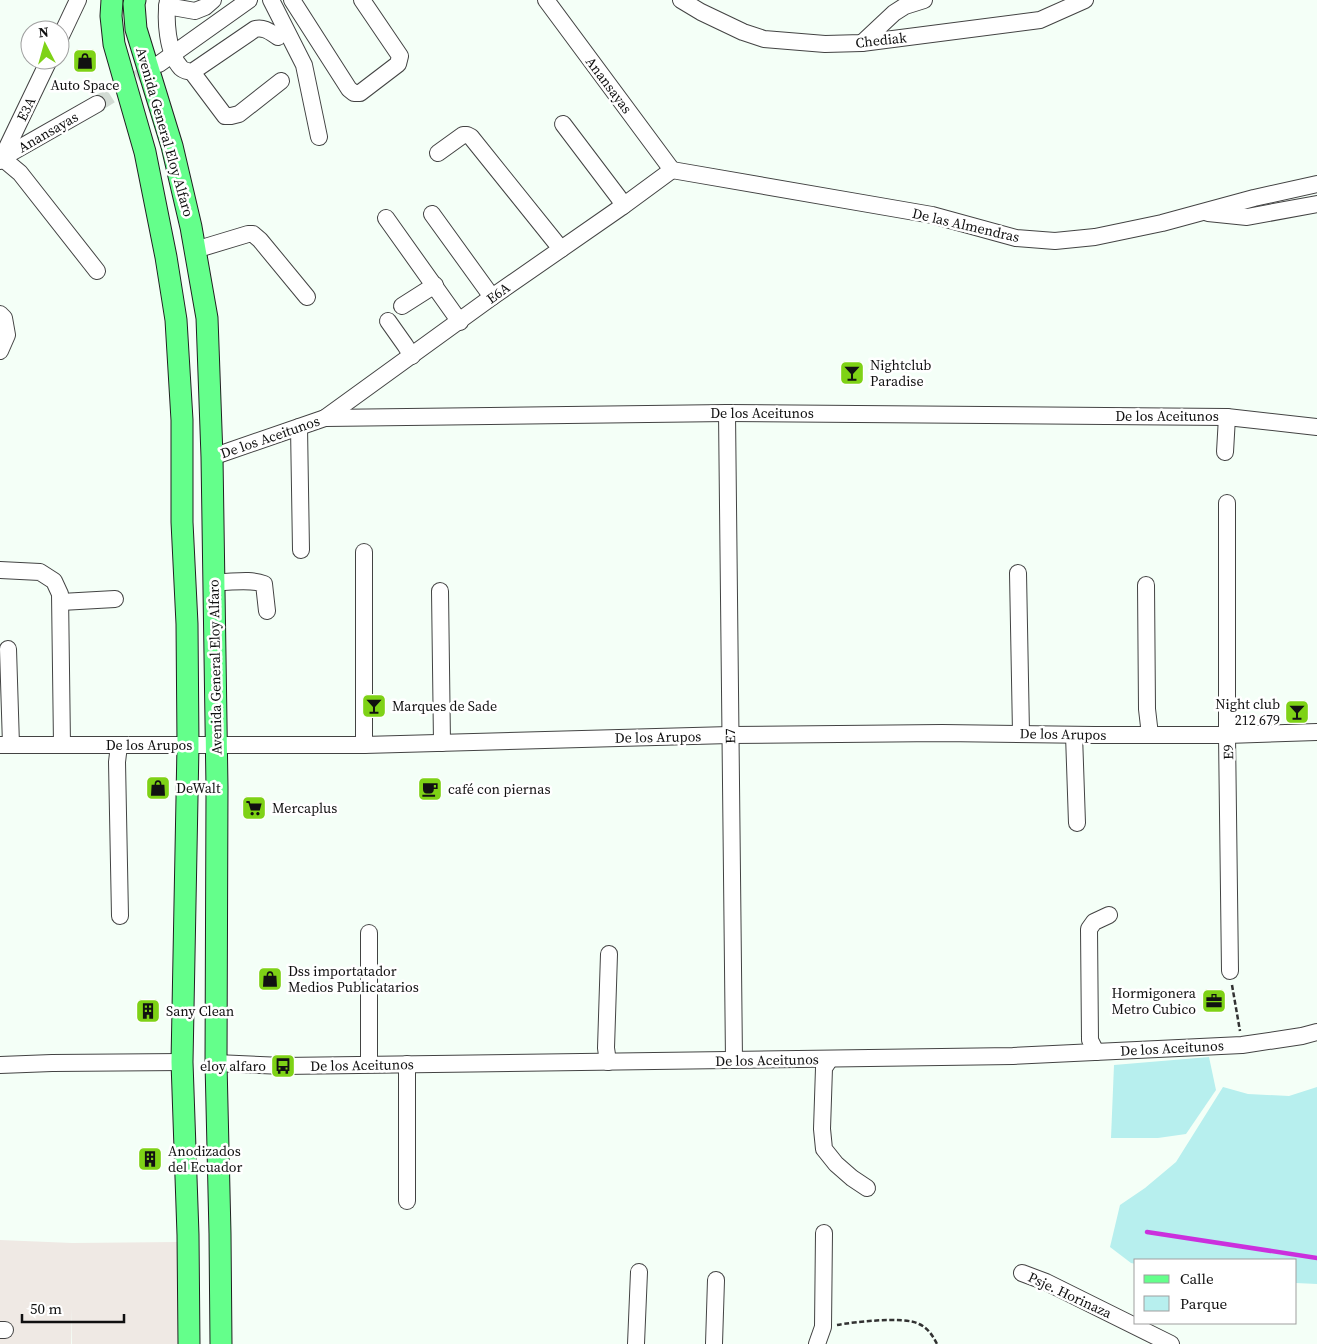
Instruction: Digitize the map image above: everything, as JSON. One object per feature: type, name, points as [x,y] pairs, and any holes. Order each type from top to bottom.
[{"type":"main road","name":"Avenida General Eloy Alfaro","points":[[112,0],[111,16],[114,44],[145,152],[166,257],[176,320],[182,420],[182,522],[187,624],[188,745],[182,1062],[188,1235],[189,1344]]},
{"type":"main road","name":"Avenida General Eloy Alfaro","points":[[135,0],[136,29],[172,146],[196,250],[207,318],[212,457],[218,846],[216,1063],[221,1344]]},
{"type":"street","points":[[69,20],[78,0]]},
{"type":"street","points":[[213,0],[205,7],[196,11],[168,3],[167,26],[173,55],[182,69],[192,72],[225,116],[239,114],[281,81]]},
{"type":"street","points":[[159,64],[249,0]]},
{"type":"street","points":[[271,0],[304,65],[319,137]]},
{"type":"street","points":[[292,0],[349,90],[360,93],[398,64],[400,60],[400,56],[362,0]]},
{"type":"street","name":"Anansayas","points":[[546,0],[672,170]]},
{"type":"street","name":"Chediak","points":[[681,0],[743,32],[764,39],[825,44],[862,43],[1040,20],[1085,0]]},
{"type":"street","points":[[862,43],[894,13],[905,6],[924,0]]},
{"type":"street","points":[[192,72],[255,29],[266,29],[278,37]]},
{"type":"street","name":"E3A","points":[[1,159],[44,70]]},
{"type":"street","name":"Anansayas","points":[[1,159],[98,104]]},
{"type":"street","points":[[563,124],[624,206]]},
{"type":"street","points":[[438,153],[463,135],[471,137],[561,249]]},
{"type":"street","points":[[1,159],[20,173],[97,270]]},
{"type":"street","name":"E6A","points":[[325,418],[672,170]]},
{"type":"street","name":"De las Almendras","points":[[672,170],[932,215],[1016,238],[1055,241],[1095,237],[1162,223],[1254,198],[1317,184]]},
{"type":"street","points":[[1201,212],[1247,217],[1317,204]]},
{"type":"street","points":[[432,214],[492,297]]},
{"type":"street","points":[[386,218],[460,322]]},
{"type":"street","points":[[196,250],[252,234],[260,240],[307,297]]},
{"type":"street","points":[[402,306],[434,285]]},
{"type":"street","points":[[0,314],[4,318],[7,335],[0,351]]},
{"type":"street","points":[[388,322],[412,356]]},
{"type":"street","name":"De los Aceitunos","points":[[212,457],[325,418],[727,412],[1226,417],[1317,427]]},
{"type":"street","name":"E7","points":[[727,412],[734,1060]]},
{"type":"street","points":[[1224,452],[1226,417]]},
{"type":"street","points":[[299,427],[301,550]]},
{"type":"street","name":"E9","points":[[1227,503],[1230,971]]},
{"type":"street","points":[[364,552],[364,745]]},
{"type":"street","points":[[0,570],[40,572],[54,581],[60,594],[62,745]]},
{"type":"street","points":[[1018,573],[1021,733]]},
{"type":"street","points":[[214,582],[257,581],[264,584],[266,611]]},
{"type":"street","points":[[1146,585],[1147,694],[1150,734]]},
{"type":"street","points":[[440,590],[442,743]]},
{"type":"street","points":[[61,602],[115,599]]},
{"type":"street","points":[[6,745],[8,649]]},
{"type":"street","name":"De los Arupos","points":[[6,745],[364,745],[730,735],[1021,733],[1228,735],[1317,732]]},
{"type":"street","points":[[1074,735],[1078,824]]},
{"type":"street","points":[[118,745],[120,916]]},
{"type":"street","points":[[1096,1052],[1090,1040],[1089,929],[1094,922],[1109,915]]},
{"type":"street","points":[[369,933],[369,1064]]},
{"type":"street","points":[[608,1062],[606,1048],[609,954]]},
{"type":"street","name":"De los Aceitunos","points":[[216,1063],[283,1066],[1013,1056],[1242,1045],[1317,1032]]},
{"type":"street","points":[[830,1059],[824,1068],[822,1129],[824,1149],[836,1164],[867,1188]]},
{"type":"street","points":[[0,1066],[52,1063],[182,1062]]},
{"type":"street","points":[[407,1064],[407,1200]]},
{"type":"street","points":[[817,1344],[823,1327],[824,1233]]},
{"type":"street","points":[[636,1344],[639,1272]]},
{"type":"street","name":"Psje. Horinaza","points":[[1022,1273],[1046,1282],[1171,1344]]},
{"type":"street","points":[[714,1344],[716,1280]]},
{"type":"path","points":[[1230,971],[1242,1045]]},
{"type":"path","points":[[823,1327],[861,1322],[906,1321],[919,1323],[931,1332],[937,1344]]},
{"type":"shaded area","points":[[0,1240],[72,1243],[177,1242],[180,1344],[72,1344],[71,1308],[71,1344],[0,1344]]},
{"type":"green space","points":[[1209,1057],[1216,1090],[1186,1134],[1158,1138],[1111,1138],[1114,1065]]},
{"type":"green space","points":[[1223,1087],[1248,1094],[1289,1096],[1317,1087],[1317,1284],[1297,1283],[1297,1259],[1134,1259],[1134,1264],[1110,1247],[1120,1205],[1145,1188],[1176,1162]]},
{"type":"waterway","points":[[1147,1232],[1317,1258]]},
{"type":"tunnel","points":[[97,104],[157,66]]},
{"type":"place","name":"Auto Space","points":[[85,61]]},
{"type":"place","name":"Nightclub Paradise","points":[[852,373]]},
{"type":"place","name":"Marques de Sade","points":[[374,706]]},
{"type":"place","name":"Night club 212 679","points":[[1297,712]]},
{"type":"place","name":"DeWalt","points":[[158,788]]},
{"type":"place","name":"café con piernas","points":[[430,789]]},
{"type":"place","name":"Mercaplus","points":[[254,808]]},
{"type":"place","name":"Dss importatador Medios Publicatarios","points":[[270,979]]},
{"type":"place","name":"Hormigonera Metro Cubico","points":[[1214,1001]]},
{"type":"place","name":"Sany Clean","points":[[148,1011]]},
{"type":"place","name":"eloy alfaro","points":[[283,1066]]},
{"type":"place","name":"Anodizados del Ecuador","points":[[150,1159]]}]
